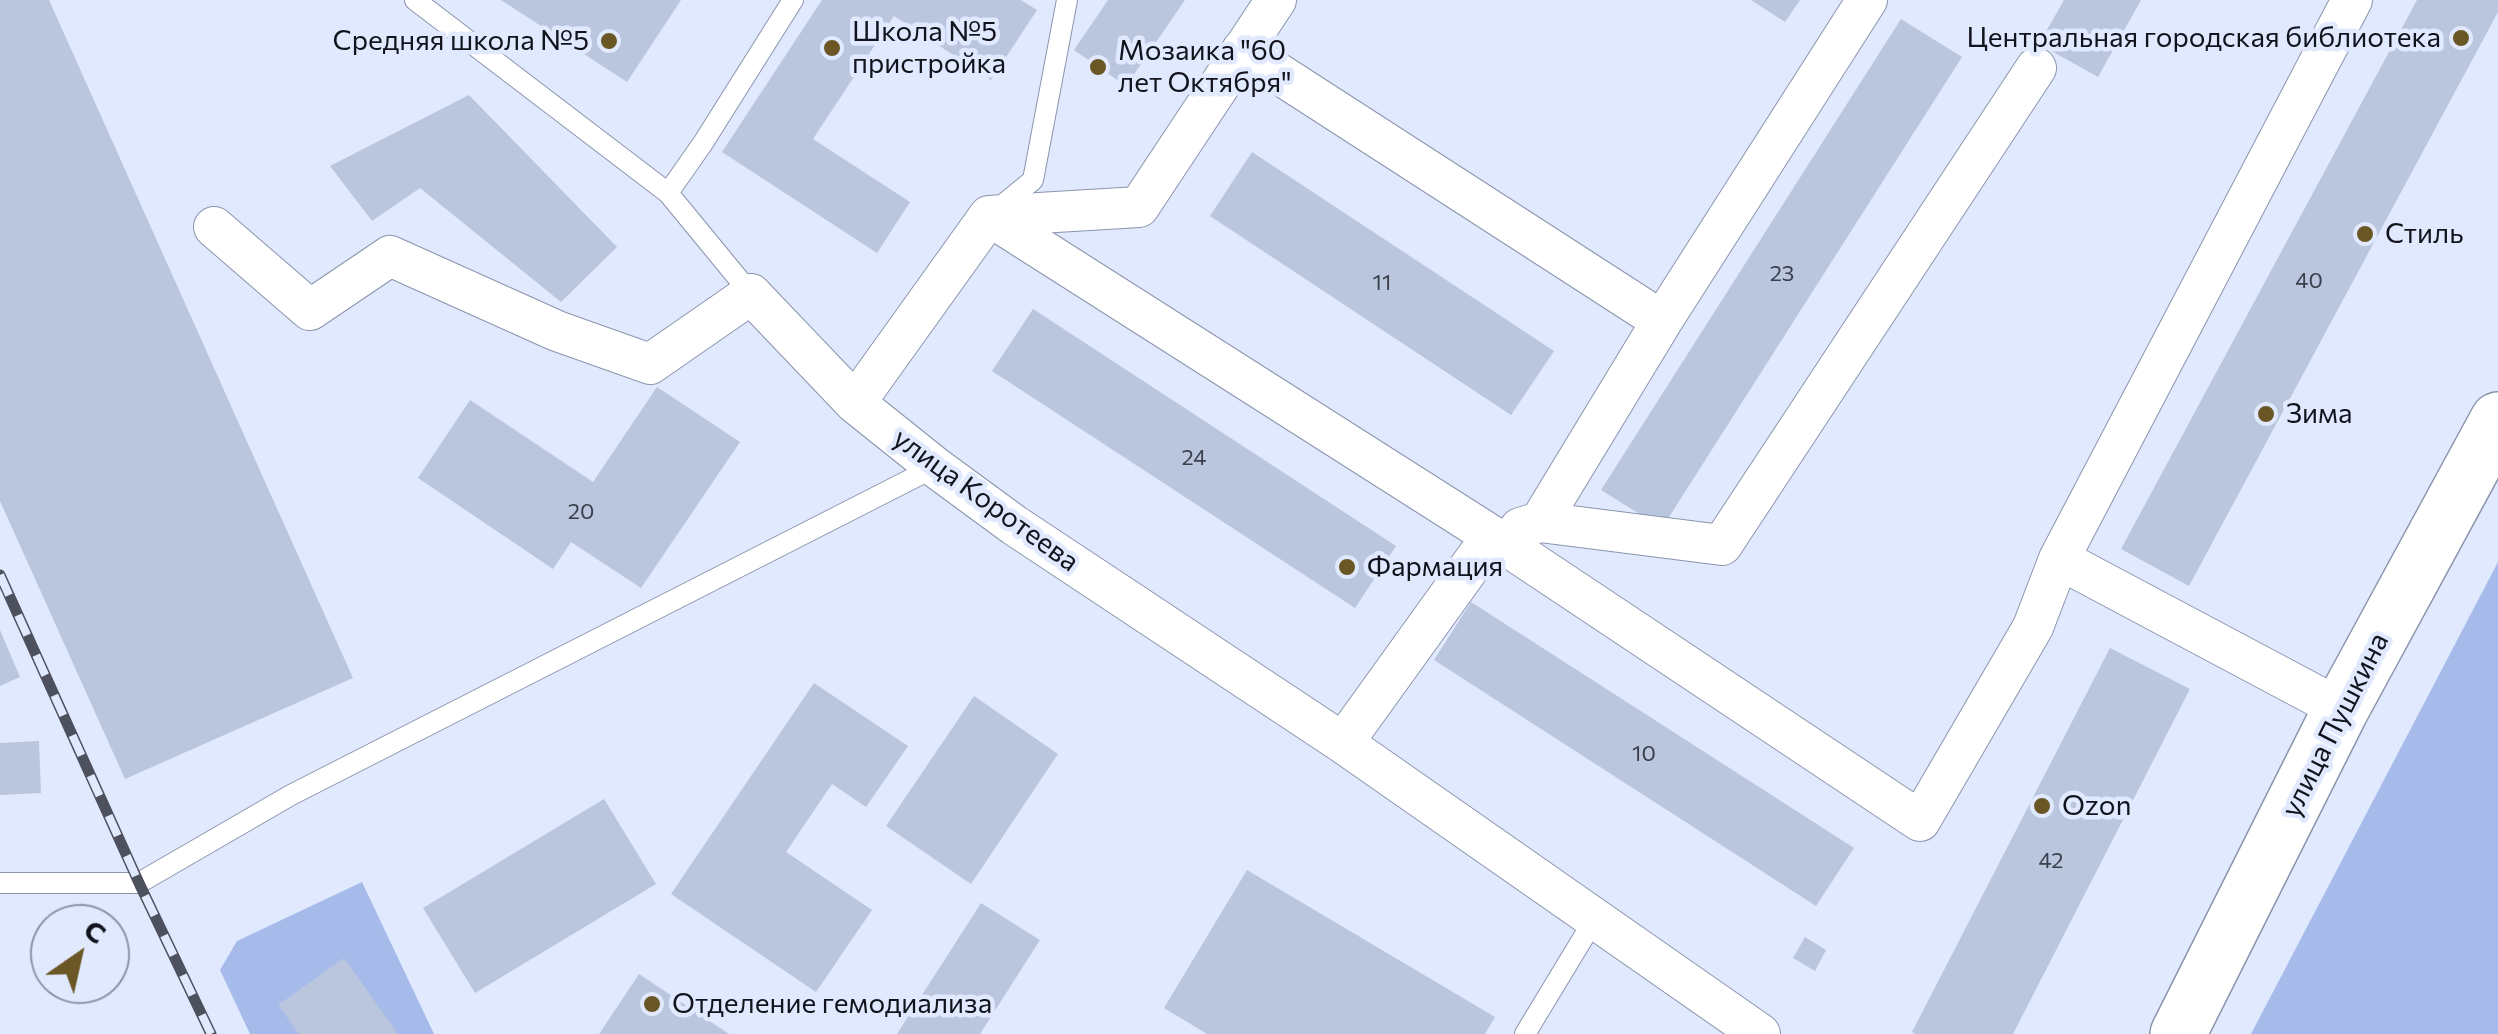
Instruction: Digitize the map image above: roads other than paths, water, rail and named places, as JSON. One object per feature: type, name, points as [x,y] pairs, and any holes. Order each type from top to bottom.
[{"type":"street","points":[[989,216],[1138,207],[1276,0]]},
{"type":"street","points":[[1540,522],[1662,321],[1867,0]]},
{"type":"street","points":[[989,216],[1492,536],[1920,821],[2033,627],[2059,558],[2352,0]]},
{"type":"street","points":[[1242,50],[1662,321]]},
{"type":"street","points":[[1344,743],[1492,536],[1540,522],[1722,544],[2036,68]]},
{"type":"street","points":[[854,403],[989,216]]},
{"type":"street","points":[[214,227],[310,310],[390,256],[557,331],[650,364],[751,294]]},
{"type":"street","name":"улица Коротеева","points":[[751,294],[854,403],[1014,525],[1344,743],[1760,1034]]},
{"type":"street","name":"улица Пушкина","points":[[2178,1034],[2341,709],[2498,420]]},
{"type":"street","points":[[2059,558],[2341,709]]},
{"type":"lane","points":[[415,0],[668,193],[751,294]]},
{"type":"lane","points":[[668,193],[793,0]]},
{"type":"lane","points":[[989,216],[1033,180],[1067,0]]},
{"type":"lane","points":[[0,883],[139,883],[291,795],[935,467]]},
{"type":"lane","points":[[1525,1034],[1594,920]]},
{"type":"railway","points":[[0,575],[211,1034]]},
{"type":"place","name":"Центральная городская библиотека","points":[[2461,38]]},
{"type":"place","name":"Средняя школа №5","points":[[609,41]]},
{"type":"place","name":"Школа №5 пристройка","points":[[832,48]]},
{"type":"place","name":"Мозаика \"60 лет Октября\"","points":[[1098,67]]},
{"type":"place","name":"Стиль","points":[[2365,234]]},
{"type":"place","name":"Зима","points":[[2266,414]]},
{"type":"place","name":"Фармация","points":[[1347,567]]},
{"type":"place","name":"Ozon","points":[[2042,806]]},
{"type":"place","name":"Отделение гемодиализа","points":[[652,1004]]}]
